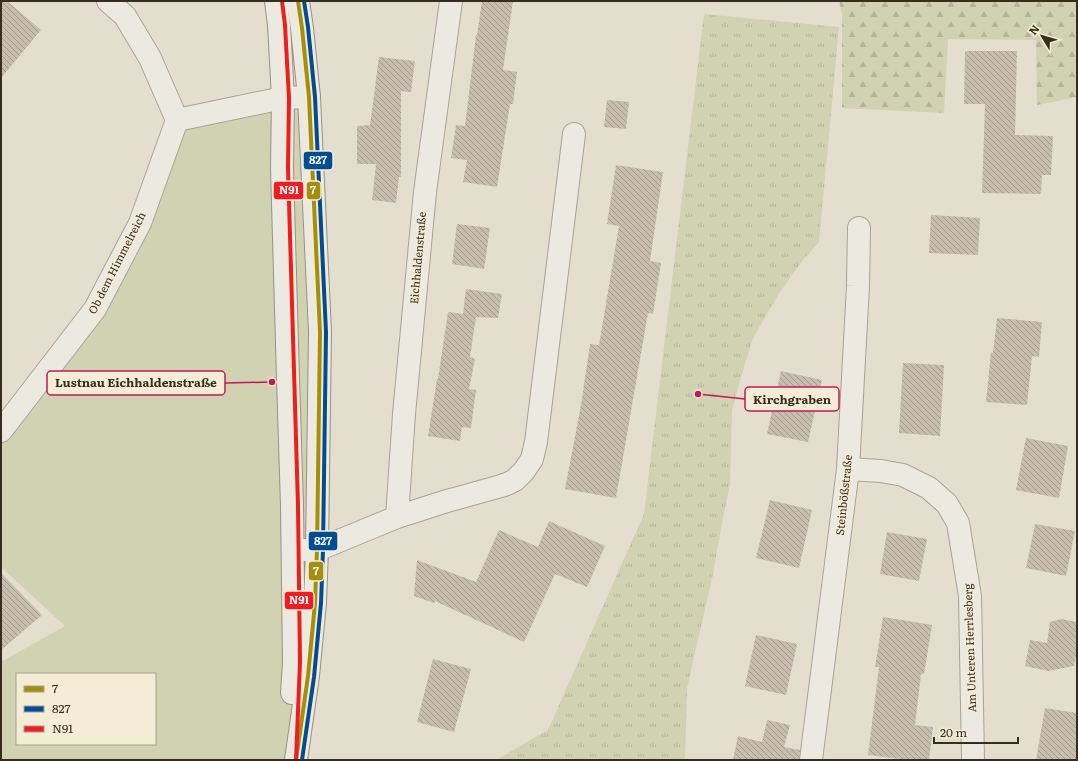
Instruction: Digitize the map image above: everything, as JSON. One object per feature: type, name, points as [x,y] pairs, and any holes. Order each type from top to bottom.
[{"type":"street","points":[[108,1],[125,16],[150,58],[177,120],[283,98],[309,97]]},
{"type":"street","points":[[276,1],[279,25],[283,98],[282,168],[293,550],[294,662],[290,760]]},
{"type":"street","points":[[296,760],[308,676],[315,603],[320,332],[309,97],[298,1]]},
{"type":"street","name":"Eichhaldenstraße","points":[[397,517],[404,414],[425,192],[451,1]]},
{"type":"street","name":"Ob dem Himmelreich","points":[[1,431],[95,309],[140,223],[177,120]]},
{"type":"street","points":[[293,550],[317,550],[397,517],[501,486],[515,480],[524,471],[532,459],[536,442],[574,134]]},
{"type":"street","name":"Steinbößstraße","points":[[811,760],[848,469],[858,286],[859,228]]},
{"type":"street","name":"Am Unteren Herrlesberg","points":[[848,469],[881,471],[903,475],[929,488],[943,500],[958,523],[970,596],[973,760]]},
{"type":"green space","points":[[839,1],[1077,1],[1077,97],[1037,105],[1036,40],[948,39],[944,113],[842,108],[842,13]]},
{"type":"green space","points":[[704,14],[839,27],[819,242],[802,261],[778,295],[753,338],[732,410],[730,484],[713,574],[687,688],[685,760],[496,760],[548,730],[644,514]]},
{"type":"green space","points":[[309,97],[317,550],[296,760],[1,760],[1,662],[65,626],[1,567],[1,431],[95,309],[177,120]]},
{"type":"building","points":[[1,1],[7,1],[41,30],[1,78]]},
{"type":"building","points":[[482,1],[513,1],[503,70],[517,72],[513,104],[510,104],[497,187],[463,182],[467,160],[451,158],[456,125],[465,126],[476,35]]},
{"type":"building","points":[[965,51],[1017,51],[1015,135],[1053,136],[1051,175],[1042,175],[1041,194],[982,193],[985,104],[964,104]]},
{"type":"building","points":[[379,57],[415,61],[411,92],[401,91],[401,177],[399,177],[396,203],[372,200],[376,164],[357,164],[357,126],[370,125]]},
{"type":"building","points":[[607,100],[629,102],[626,129],[604,127]]},
{"type":"building","points":[[616,165],[663,172],[650,261],[661,263],[653,314],[648,313],[616,498],[565,489],[581,405],[590,344],[599,345],[619,226],[607,224]]},
{"type":"building","points":[[931,215],[980,218],[978,255],[929,253]]},
{"type":"building","points":[[457,224],[490,228],[484,269],[452,264]]},
{"type":"building","points":[[466,289],[502,294],[498,318],[476,317],[470,357],[475,359],[469,389],[476,390],[471,428],[462,427],[460,441],[428,436],[448,312],[463,314]]},
{"type":"building","points":[[997,318],[1042,322],[1039,357],[1032,356],[1027,405],[986,402],[991,352],[993,353]]},
{"type":"building","points":[[903,363],[944,365],[940,436],[899,433]]},
{"type":"building","points":[[781,371],[822,380],[808,442],[767,434]]},
{"type":"building","points":[[1026,438],[1068,446],[1059,498],[1016,490]]},
{"type":"building","points":[[770,500],[812,510],[799,568],[756,558]]},
{"type":"building","points":[[549,521],[605,546],[587,587],[555,574],[524,642],[435,601],[434,603],[414,596],[417,560],[476,582],[499,530],[538,547]]},
{"type":"building","points":[[1035,524],[1075,531],[1066,576],[1026,568]]},
{"type":"building","points":[[887,532],[927,539],[919,581],[880,574]]},
{"type":"building","points":[[1,573],[42,615],[1,650]]},
{"type":"building","points":[[883,617],[932,625],[924,674],[921,674],[915,725],[933,727],[929,760],[909,760],[868,755],[879,667],[875,667]]},
{"type":"building","points":[[1061,619],[1077,622],[1077,651],[1074,666],[1048,671],[1025,666],[1030,640],[1047,643],[1050,622]]},
{"type":"building","points":[[756,635],[797,644],[786,695],[745,686]]},
{"type":"building","points":[[433,659],[471,669],[454,732],[417,722]]},
{"type":"building","points":[[1045,708],[1077,713],[1077,760],[1036,760]]},
{"type":"building","points":[[767,720],[790,725],[784,747],[800,750],[799,760],[733,760],[738,736],[762,742]]},
{"type":"transit line","name":"N91","points":[[282,1],[285,25],[289,98],[288,168],[298,506],[300,662],[296,760]]},
{"type":"transit line","name":"7","points":[[296,760],[308,676],[315,603],[320,332],[309,97],[298,1]]},
{"type":"transit line","name":"827","points":[[302,760],[314,677],[321,603],[326,332],[315,97],[304,1]]},
{"type":"place","name":"Lustnau Eichhaldenstraße","points":[[272,382]]},
{"type":"place","name":"Kirchgraben","points":[[698,394]]}]
